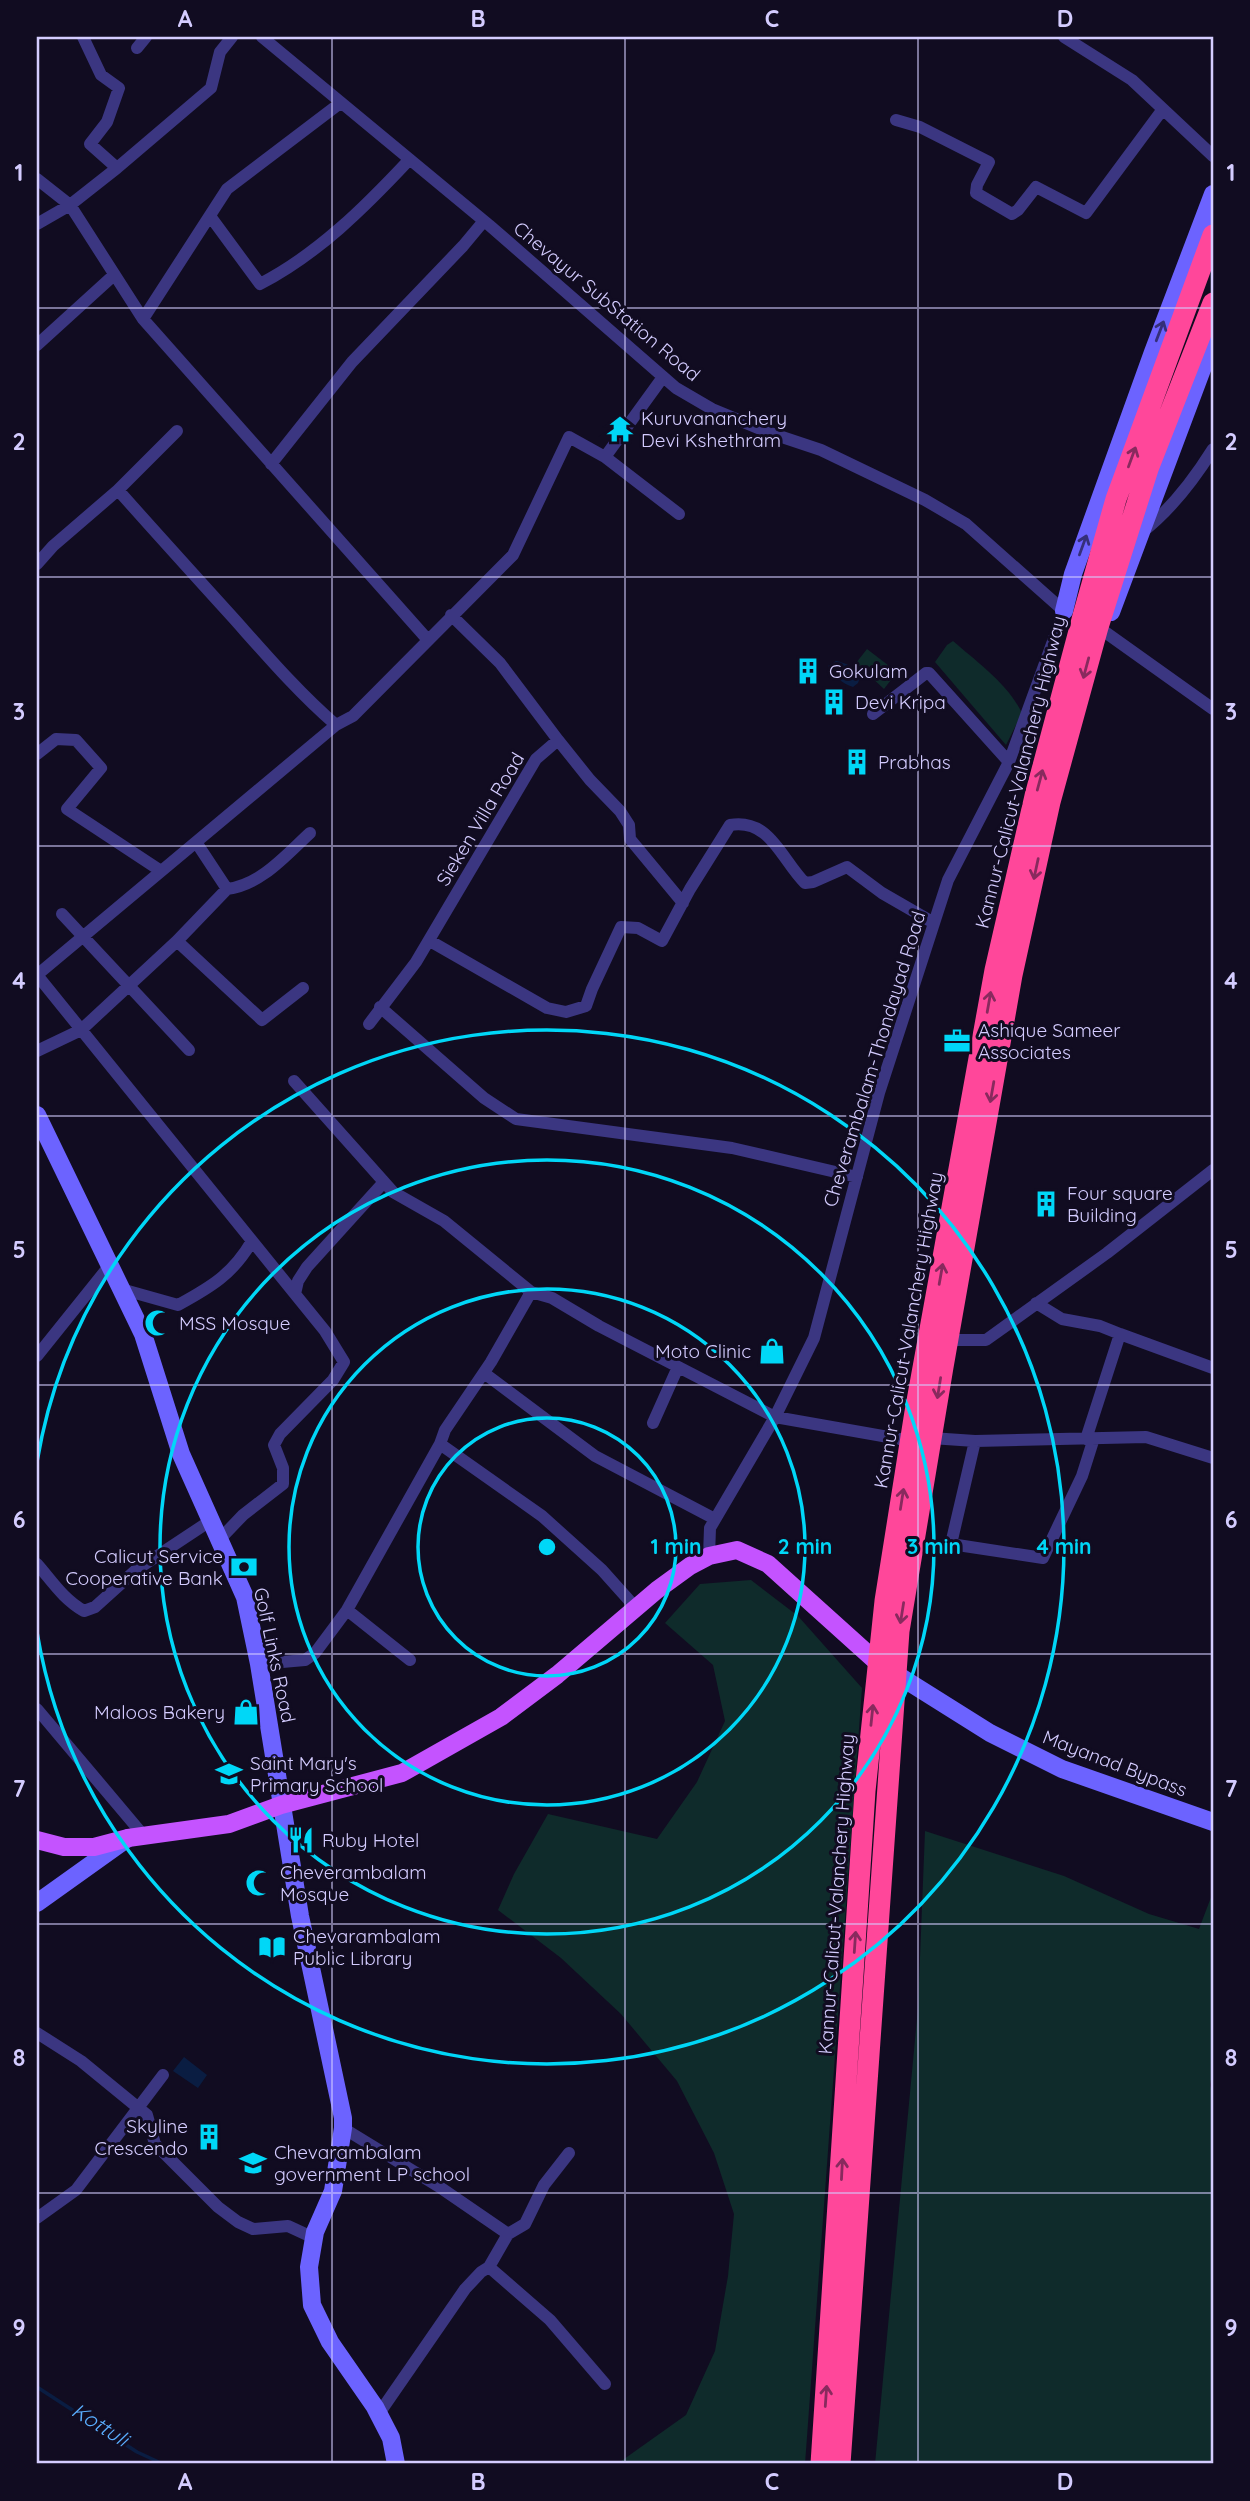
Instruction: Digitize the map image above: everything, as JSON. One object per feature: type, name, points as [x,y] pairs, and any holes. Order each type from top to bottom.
[{"type":"highway","name":"Kannur-Calicut-Valanchery Highway","points":[[821,2464],[865,1791],[887,1669],[899,1630],[921,1439],[995,970],[1035,796],[1116,499],[1178,309],[1213,235]]},
{"type":"highway","points":[[1178,309],[1212,322]]},
{"type":"highway","name":"Kannur-Calicut-Valanchery Highway","points":[[921,1439],[948,1340],[1012,975],[1050,802],[1098,627],[1148,469],[1212,322]]},
{"type":"highway","name":"Kannur-Calicut-Valanchery Highway","points":[[840,2464],[887,1669]]},
{"type":"main road","points":[[1064,611],[1077,561],[1178,309],[1213,194]]},
{"type":"main road","points":[[1098,627],[1114,609],[1212,322]]},
{"type":"main road","name":"Golf Links Road","points":[[37,1115],[143,1334],[181,1454],[245,1597],[259,1664],[300,1916],[328,2042],[343,2128],[332,2190],[314,2238],[309,2267],[312,2305],[330,2342],[379,2414],[391,2438],[396,2464]]},
{"type":"main road","points":[[37,1902],[103,1851],[136,1837],[229,1824],[281,1805],[402,1773],[501,1717],[557,1675],[690,1566],[709,1556],[737,1550],[768,1564],[887,1669]]},
{"type":"main road","name":"Mayanad Bypass","points":[[887,1669],[990,1733],[1062,1769],[1213,1822]]},
{"type":"main road","points":[[37,1840],[64,1847],[94,1847],[103,1851]]},
{"type":"street","points":[[83,37],[102,75],[119,88],[107,122],[90,144],[117,168]]},
{"type":"street","points":[[137,48],[146,37]]},
{"type":"street","points":[[37,224],[70,205],[211,88],[220,52],[232,37]]},
{"type":"street","name":"Chevayur SubStation Road","points":[[261,37],[593,314],[676,388],[712,409],[821,450],[925,500],[966,524],[1064,611]]},
{"type":"street","points":[[1064,37],[1132,80],[1213,156]]},
{"type":"street","points":[[143,319],[227,189],[340,104]]},
{"type":"street","points":[[896,120],[920,127],[989,162],[976,192],[1012,214],[1036,187],[1086,213],[1163,109]]},
{"type":"street","points":[[210,216],[260,284],[281,273],[359,213],[409,160]]},
{"type":"street","points":[[37,179],[70,205],[143,319],[428,640]]},
{"type":"street","points":[[271,464],[352,362],[483,222]]},
{"type":"street","points":[[37,345],[114,275]]},
{"type":"street","points":[[605,457],[663,377]]},
{"type":"street","points":[[37,564],[53,546],[118,490],[177,431]]},
{"type":"street","points":[[219,1540],[243,1515],[283,1484],[283,1468],[274,1446],[280,1434],[333,1380],[344,1362],[325,1331],[37,975],[336,726],[354,716],[513,555],[569,437],[605,457],[679,514]]},
{"type":"street","points":[[1141,534],[1180,496],[1213,449]]},
{"type":"street","points":[[118,490],[272,661],[307,696],[311,704],[336,726]]},
{"type":"street","name":"Cheverambalam-Thondayad Road","points":[[709,1556],[710,1528],[775,1417],[814,1338],[879,1093],[948,880],[1009,762],[1064,611]]},
{"type":"street","points":[[451,615],[500,663],[590,780],[620,811],[629,825],[630,839],[683,903]]},
{"type":"street","points":[[1098,627],[1213,709]]},
{"type":"street","points":[[873,714],[929,673],[1009,762]]},
{"type":"street","points":[[37,754],[56,739],[76,740],[101,768],[67,809],[162,871]]},
{"type":"street","name":"Sieken Villa Road","points":[[369,1024],[412,969],[537,759],[558,740]]},
{"type":"street","points":[[429,941],[547,1007],[566,1012],[586,1006],[621,927],[638,928],[663,941],[730,825],[739,824],[752,825],[766,834],[805,883],[847,867],[882,893],[934,923]]},
{"type":"street","points":[[37,1051],[81,1030],[177,941],[227,889],[241,887],[258,879],[310,833]]},
{"type":"street","points":[[196,842],[227,889]]},
{"type":"street","points":[[62,914],[189,1050]]},
{"type":"street","points":[[177,941],[262,1020],[303,988]]},
{"type":"street","points":[[380,1007],[484,1098],[516,1119],[732,1148],[857,1177]]},
{"type":"street","points":[[294,1081],[393,1192],[444,1221],[531,1292],[552,1298],[599,1326],[775,1417],[921,1439],[975,1441],[1146,1437],[1213,1458]]},
{"type":"street","points":[[948,1340],[986,1340],[1107,1254],[1213,1170]]},
{"type":"street","points":[[295,1294],[298,1281],[307,1267],[384,1182]]},
{"type":"street","points":[[121,1289],[178,1305],[213,1286],[241,1260],[252,1241]]},
{"type":"street","points":[[37,1356],[110,1265]]},
{"type":"street","points":[[259,1664],[305,1660],[315,1653],[347,1610],[440,1444],[445,1430],[484,1373],[531,1292]]},
{"type":"street","points":[[1036,1303],[1062,1319],[1100,1326],[1213,1368]]},
{"type":"street","points":[[975,1441],[951,1544],[1043,1558],[1082,1476],[1120,1334]]},
{"type":"street","points":[[653,1423],[678,1367]]},
{"type":"street","points":[[484,1373],[595,1456],[715,1519]]},
{"type":"street","points":[[440,1444],[542,1516],[602,1570],[636,1608]]},
{"type":"street","points":[[37,1564],[56,1588],[84,1611],[95,1607],[136,1570],[211,1521]]},
{"type":"street","points":[[347,1610],[410,1660]]},
{"type":"street","points":[[37,1709],[136,1837]]},
{"type":"street","points":[[37,2033],[81,2061],[147,2115],[155,2144],[218,2207],[238,2222],[253,2229],[288,2226],[314,2238]]},
{"type":"street","points":[[37,2218],[76,2190],[163,2075]]},
{"type":"street","points":[[343,2128],[441,2188],[508,2234]]},
{"type":"street","points":[[379,2414],[465,2289],[489,2267],[508,2234],[525,2224],[544,2185],[569,2152]]},
{"type":"street","points":[[489,2267],[550,2320],[605,2384]]},
{"type":"green space","points":[[953,641],[1009,692],[1022,713],[1006,745],[935,662]]},
{"type":"green space","points":[[867,649],[897,672],[884,689],[856,663]]},
{"type":"green space","points":[[751,1580],[798,1616],[862,1688],[805,2464],[617,2464],[686,2415],[715,2351],[728,2276],[734,2214],[714,2153],[677,2081],[621,2014],[561,1958],[498,1910],[514,1874],[548,1814],[657,1839],[697,1782],[725,1721],[713,1665],[665,1623],[700,1584]]},
{"type":"green space","points":[[925,1831],[1064,1876],[1149,1914],[1199,1929],[1213,1892],[1213,2070],[1210,2085],[1213,2095],[1213,2464],[875,2464],[918,2008]]},
{"type":"water","points":[[836,661],[847,664],[856,671],[860,677],[858,683],[853,687],[836,676],[828,666]]},
{"type":"water","points":[[184,2057],[207,2075],[198,2088],[173,2071]]},
{"type":"waterway","name":"Kottuli","points":[[37,2387],[137,2452],[163,2464]]},
{"type":"place","name":"Kuruvananchery Devi Kshethram","points":[[620,429]]},
{"type":"place","name":"Gokulam","points":[[808,671]]},
{"type":"place","name":"Devi Kripa","points":[[834,702]]},
{"type":"place","name":"Prabhas","points":[[857,762]]},
{"type":"place","name":"Ashique Sameer Associates","points":[[957,1041]]},
{"type":"place","name":"Four square Building","points":[[1046,1204]]},
{"type":"place","name":"MSS Mosque","points":[[158,1323]]},
{"type":"place","name":"Moto Clinic","points":[[772,1351]]},
{"type":"place","name":"Calicut Service Cooperative Bank","points":[[244,1567]]},
{"type":"place","name":"Maloos Bakery","points":[[246,1712]]},
{"type":"place","name":"Saint Mary's Primary School","points":[[229,1774]]},
{"type":"place","name":"Ruby Hotel","points":[[301,1840]]},
{"type":"place","name":"Cheverambalam Mosque","points":[[259,1883]]},
{"type":"place","name":"Chevarambalam Public Library","points":[[272,1947]]},
{"type":"place","name":"Skyline Crescendo","points":[[209,2137]]},
{"type":"place","name":"Chevarambalam government LP school","points":[[253,2163]]}]
